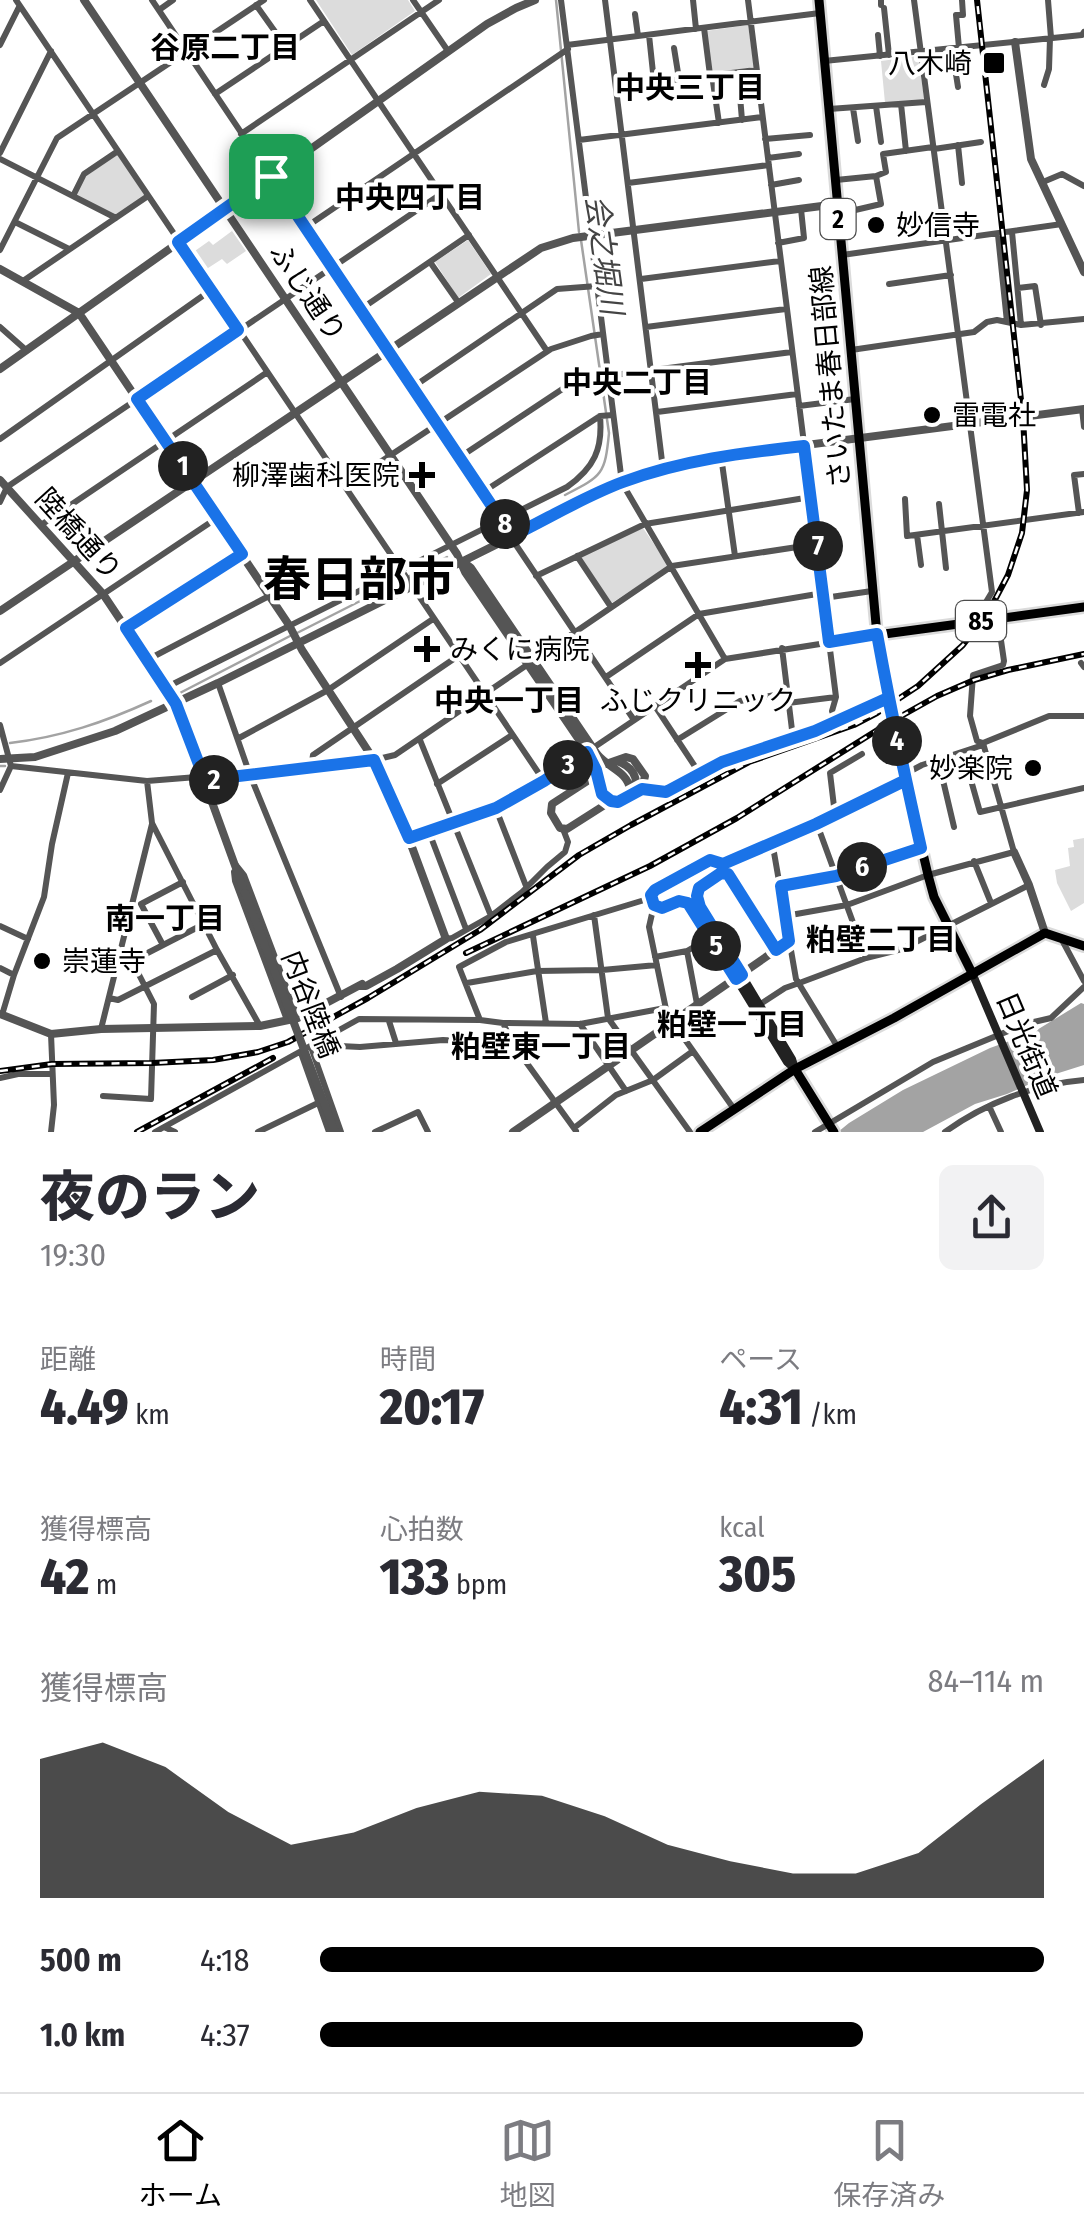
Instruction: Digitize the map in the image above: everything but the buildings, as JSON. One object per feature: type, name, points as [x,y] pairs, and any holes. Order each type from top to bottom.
[{"type":"main road","name":"さいたま春日部線","points":[[818,0],[877,634],[934,897],[972,975]]},
{"type":"main road","name":"85","points":[[877,634],[1084,607]]},
{"type":"main road","points":[[698,909],[711,937],[758,1004],[831,1127]]},
{"type":"main road","points":[[698,909],[795,1068]]},
{"type":"main road","points":[[700,1132],[795,1068],[894,1018],[1045,933],[1084,946]]},
{"type":"main road","name":"日光街道","points":[[972,975],[1040,1132]]},
{"type":"street","name":"ふじ通り","points":[[85,0],[391,455],[465,572],[590,750]]},
{"type":"street","points":[[152,0],[634,720]]},
{"type":"street","points":[[159,10],[174,0]]},
{"type":"street","points":[[310,0],[548,351]]},
{"type":"street","points":[[414,0],[448,52]]},
{"type":"street","points":[[241,134],[439,0]]},
{"type":"street","points":[[0,368],[502,14],[535,0]]},
{"type":"street","points":[[561,0],[598,335],[607,375],[607,415],[622,483],[726,659]]},
{"type":"street","points":[[605,0],[663,469]]},
{"type":"street","points":[[693,0],[719,123]]},
{"type":"street","points":[[748,0],[824,596],[836,723]]},
{"type":"street","points":[[914,0],[992,592],[974,622]]},
{"type":"street","points":[[958,87],[956,16],[963,15],[962,0]]},
{"type":"street","points":[[1044,85],[1049,70],[1048,0]]},
{"type":"street","points":[[0,250],[57,138],[260,2],[286,47]]},
{"type":"street","points":[[0,45],[18,3]]},
{"type":"street","points":[[18,3],[544,781]]},
{"type":"street","points":[[882,4],[884,56]]},
{"type":"street","points":[[306,227],[565,50],[610,40],[820,12]]},
{"type":"street","points":[[635,14],[638,36]]},
{"type":"street","points":[[215,94],[324,21]]},
{"type":"street","points":[[824,61],[1084,32]]},
{"type":"street","points":[[878,34],[884,56]]},
{"type":"street","points":[[649,35],[654,82]]},
{"type":"street","points":[[1015,42],[1029,150],[1084,272]]},
{"type":"street","points":[[674,48],[679,79]]},
{"type":"street","points":[[50,51],[0,156],[117,219]]},
{"type":"street","points":[[616,87],[756,70]]},
{"type":"street","points":[[742,120],[740,96],[760,94]]},
{"type":"street","points":[[828,110],[927,102]]},
{"type":"street","points":[[901,104],[906,151]]},
{"type":"street","points":[[876,106],[880,142]]},
{"type":"street","points":[[853,108],[858,141]]},
{"type":"street","points":[[579,140],[762,117]]},
{"type":"street","points":[[765,139],[810,135]]},
{"type":"street","points":[[834,180],[886,172],[883,154],[981,142]]},
{"type":"street","points":[[958,145],[962,183]]},
{"type":"street","points":[[73,196],[84,174],[118,151]]},
{"type":"street","points":[[628,182],[799,154]]},
{"type":"street","points":[[1042,182],[1062,174],[1084,186]]},
{"type":"street","points":[[0,611],[540,248],[588,236],[801,209],[881,204],[876,176]]},
{"type":"street","points":[[771,185],[799,180]]},
{"type":"street","points":[[0,502],[3,484],[442,194]]},
{"type":"street","points":[[24,281],[148,196]]},
{"type":"street","points":[[778,242],[804,238],[801,209]]},
{"type":"street","points":[[14,222],[69,250]]},
{"type":"street","points":[[842,255],[1062,224]]},
{"type":"street","points":[[1012,232],[1022,325]]},
{"type":"street","points":[[998,234],[1007,322]]},
{"type":"street","points":[[360,309],[470,235]]},
{"type":"street","points":[[1072,247],[1084,242]]},
{"type":"street","points":[[641,278],[780,261]]},
{"type":"street","points":[[430,262],[458,302]]},
{"type":"street","points":[[0,269],[79,313],[242,554],[374,760],[409,838],[446,938]]},
{"type":"street","points":[[889,284],[950,275]]},
{"type":"street","points":[[413,387],[557,289],[595,286]]},
{"type":"street","points":[[1018,288],[1035,286],[1040,325]]},
{"type":"street","points":[[0,439],[211,290]]},
{"type":"street","points":[[646,327],[786,309]]},
{"type":"street","points":[[850,350],[974,332],[996,320],[1040,325],[1084,319]]},
{"type":"street","points":[[0,327],[26,350]]},
{"type":"street","points":[[344,486],[548,351],[598,335]]},
{"type":"street","points":[[460,457],[576,380],[792,352]]},
{"type":"street","points":[[40,525],[266,373]]},
{"type":"street","points":[[656,412],[797,394]]},
{"type":"street","points":[[799,406],[855,399]]},
{"type":"street","points":[[170,695],[218,683],[294,634],[452,547],[663,469],[721,456],[1083,409],[1084,427]]},
{"type":"street","points":[[484,492],[607,415]]},
{"type":"street","points":[[6,762],[34,758],[97,738],[170,695],[460,559],[583,476],[592,465],[607,415]]},
{"type":"street","points":[[721,456],[735,556]]},
{"type":"street","points":[[905,499],[908,536],[1082,513],[1074,475],[1084,474]]},
{"type":"street","name":"陸橋通り","points":[[3,484],[103,594],[170,695],[245,892]]},
{"type":"street","points":[[536,576],[645,524],[811,497]]},
{"type":"street","points":[[938,504],[946,568]]},
{"type":"street","points":[[0,663],[217,518]]},
{"type":"street","points":[[917,534],[921,565]]},
{"type":"street","points":[[6,762],[68,773],[205,780],[374,760],[403,752],[672,566],[817,544]]},
{"type":"street","points":[[126,628],[242,554]]},
{"type":"street","points":[[576,556],[611,607]]},
{"type":"street","points":[[606,677],[699,614],[872,591]]},
{"type":"street","points":[[147,660],[269,596]]},
{"type":"street","points":[[238,738],[328,690],[433,618]]},
{"type":"street","points":[[998,620],[1003,665],[974,675],[970,716],[978,741],[983,744],[1014,852],[1045,933]]},
{"type":"street","points":[[409,838],[496,808],[544,781],[726,659],[877,634]]},
{"type":"street","points":[[782,648],[794,738]]},
{"type":"street","points":[[311,768],[312,755],[458,656]]},
{"type":"street","points":[[218,683],[250,775],[340,997]]},
{"type":"street","points":[[678,740],[740,701],[787,693]]},
{"type":"street","points":[[788,704],[836,697]]},
{"type":"street","points":[[590,750],[602,794],[618,802],[634,793],[666,792],[722,762],[836,723],[888,698]]},
{"type":"street","points":[[655,706],[700,774]]},
{"type":"street","points":[[697,891],[720,869],[816,824],[938,759],[1049,716],[1084,716]]},
{"type":"street","points":[[0,725],[6,762],[0,790]]},
{"type":"street","points":[[437,784],[512,734]]},
{"type":"street","points":[[420,740],[491,916]]},
{"type":"street","points":[[590,750],[623,774],[634,793]]},
{"type":"street","points":[[963,752],[980,812],[1084,788]]},
{"type":"street","points":[[835,814],[830,773],[862,754]]},
{"type":"street","points":[[606,764],[626,757],[633,759],[645,776],[634,793]]},
{"type":"street","points":[[938,759],[954,827]]},
{"type":"street","points":[[68,773],[44,897],[1,1015],[50,1034],[102,1029],[260,1026],[298,1018],[452,938],[491,916],[522,892],[566,852],[568,842],[551,813],[552,804],[589,780],[596,770]]},
{"type":"street","points":[[102,1029],[137,902],[152,823],[147,780]]},
{"type":"street","points":[[563,829],[611,801]]},
{"type":"street","points":[[496,808],[526,886]]},
{"type":"street","points":[[152,823],[260,1026]]},
{"type":"street","points":[[816,824],[866,958]]},
{"type":"street","points":[[430,832],[466,929]]},
{"type":"street","points":[[772,842],[798,983],[837,1046]]},
{"type":"street","points":[[781,886],[836,876],[921,848]]},
{"type":"street","points":[[785,916],[847,905],[928,875],[1014,852]]},
{"type":"street","points":[[232,860],[244,874],[298,1018]]},
{"type":"street","points":[[232,860],[236,881],[288,1020]]},
{"type":"street","points":[[734,1109],[664,1008],[649,927],[655,890],[713,860],[728,874],[776,950]]},
{"type":"street","points":[[974,862],[991,903]]},
{"type":"street","points":[[480,1020],[460,967],[506,942],[594,915],[652,902],[666,908],[674,902],[684,902],[698,909],[693,881],[683,875]]},
{"type":"street","points":[[137,902],[183,882]]},
{"type":"street","points":[[758,1004],[798,983],[902,949],[1028,885]]},
{"type":"street","name":"内谷陸橋","points":[[245,892],[335,1132]]},
{"type":"street","points":[[137,902],[162,945]]},
{"type":"street","points":[[594,915],[608,1018],[690,1132]]},
{"type":"street","points":[[121,958],[132,960],[204,924]]},
{"type":"street","points":[[0,926],[28,938]]},
{"type":"street","points":[[533,935],[546,1023]]},
{"type":"street","points":[[467,984],[537,970],[602,970],[656,961],[688,952],[711,937]]},
{"type":"street","points":[[814,1132],[831,1127],[932,1062],[1025,1024],[1051,1018],[1084,984],[1062,940]]},
{"type":"street","points":[[514,1132],[789,941]]},
{"type":"street","points":[[109,998],[118,1000],[218,950]]},
{"type":"street","points":[[688,952],[697,1005]]},
{"type":"street","points":[[103,1096],[151,1099],[154,1004],[132,960]]},
{"type":"street","points":[[0,968],[14,975]]},
{"type":"street","points":[[192,997],[233,975]]},
{"type":"street","points":[[155,1132],[360,1020],[580,1024],[664,1008]]},
{"type":"street","points":[[389,1020],[396,1044]]},
{"type":"street","points":[[503,1023],[513,1044],[575,1130],[616,1095],[653,1080],[693,1051]]},
{"type":"street","points":[[580,1024],[626,1090]]},
{"type":"street","points":[[50,1034],[54,1105],[51,1132]]},
{"type":"street","points":[[313,1046],[360,1047],[444,1040],[513,1044]]},
{"type":"street","points":[[313,1046],[335,1132]]},
{"type":"street","points":[[300,1053],[318,1103],[335,1132]]},
{"type":"street","points":[[0,1078],[51,1074]]},
{"type":"street","points":[[945,1132],[961,1120],[1023,1092],[1046,1084],[1084,1080]]},
{"type":"street","points":[[258,1132],[318,1103]]},
{"type":"street","points":[[989,1106],[1001,1132]]},
{"type":"street","points":[[375,1132],[418,1112],[428,1132]]},
{"type":"street","points":[[164,1127],[174,1132]]},
{"type":"shaded area","points":[[316,0],[408,0],[415,11],[352,55]]},
{"type":"shaded area","points":[[748,25],[754,67],[711,73],[706,31]]},
{"type":"shaded area","points":[[918,56],[923,100],[885,103],[881,61]]},
{"type":"shaded area","points":[[118,154],[145,196],[117,217],[75,196],[86,176]]},
{"type":"shaded area","points":[[232,231],[246,251],[227,264],[222,259],[205,270],[192,253],[209,241],[213,245]]},
{"type":"shaded area","points":[[468,240],[491,274],[458,298],[435,262]]},
{"type":"shaded area","points":[[643,528],[669,566],[610,604],[578,557]]},
{"type":"shaded area","points":[[1084,838],[1084,903],[1071,911],[1055,870],[1070,866],[1068,848],[1074,847],[1073,840]]},
{"type":"shaded area","points":[[1081,1003],[1084,1065],[975,1104],[923,1132],[838,1132],[903,1090],[990,1048],[1032,1033]]},
{"type":"waterway","name":"会之堀川","points":[[556,0],[579,232]]},
{"type":"waterway","name":"会之堀川","points":[[565,495],[599,473],[606,458],[609,433],[581,240]]},
{"type":"waterway","name":"会之堀川","points":[[297,633],[447,557]]},
{"type":"waterway","name":"会之堀川","points":[[176,695],[290,636]]},
{"type":"waterway","name":"会之堀川","points":[[10,743],[82,728],[151,701]]},
{"type":"waterway","name":"会之堀川","points":[[0,766],[5,766]]},
{"type":"railway","points":[[0,1071],[52,1064],[213,1060],[288,1042],[480,930],[579,855],[631,825],[749,762],[877,713],[918,686],[963,645],[989,611],[1008,575],[1022,533],[1027,490],[1023,418],[977,0]]},
{"type":"railway","points":[[466,953],[650,866],[737,818],[937,696],[1008,670],[1084,654]]},
{"type":"railway","points":[[137,1132],[273,1058]]},
{"type":"place","name":"八木崎","points":[[994,63]]},
{"type":"place","name":"妙信寺","points":[[876,225]]},
{"type":"place","name":"雷電社","points":[[932,415]]},
{"type":"place","name":"柳澤歯科医院","points":[[422,475]]},
{"type":"place","name":"みくに病院","points":[[427,649]]},
{"type":"place","name":"ふじクリニック","points":[[698,665]]},
{"type":"place","name":"妙楽院","points":[[1033,768]]},
{"type":"place","name":"崇蓮寺","points":[[42,961]]},
{"type":"district","name":"谷原二丁目","points":[[225,48]]},
{"type":"district","name":"中央三丁目","points":[[690,88]]},
{"type":"district","name":"中央四丁目","points":[[410,198]]},
{"type":"district","name":"中央二丁目","points":[[637,383]]},
{"type":"district","name":"春日部市","points":[[359,579]]},
{"type":"district","name":"中央一丁目","points":[[509,701]]},
{"type":"district","name":"南一丁目","points":[[165,919]]},
{"type":"district","name":"粕壁二丁目","points":[[881,940]]},
{"type":"district","name":"粕壁一丁目","points":[[732,1025]]},
{"type":"district","name":"粕壁東一丁目","points":[[541,1047]]},
{"type":"route","points":[[271,176],[512,536],[622,483],[663,469],[694,460],[804,446],[829,642],[877,634],[921,848],[836,876],[781,886],[789,941],[776,950],[726,872],[699,888],[700,907],[742,975],[736,979],[688,903],[679,901],[662,908],[654,905],[651,895],[710,860],[723,864],[906,780],[892,720],[888,698],[836,723],[722,762],[666,792],[642,789],[618,802],[602,794],[587,752],[496,808],[409,838],[374,760],[205,780],[176,704],[126,628],[242,554],[137,399],[238,330],[178,242],[271,176]]}]
